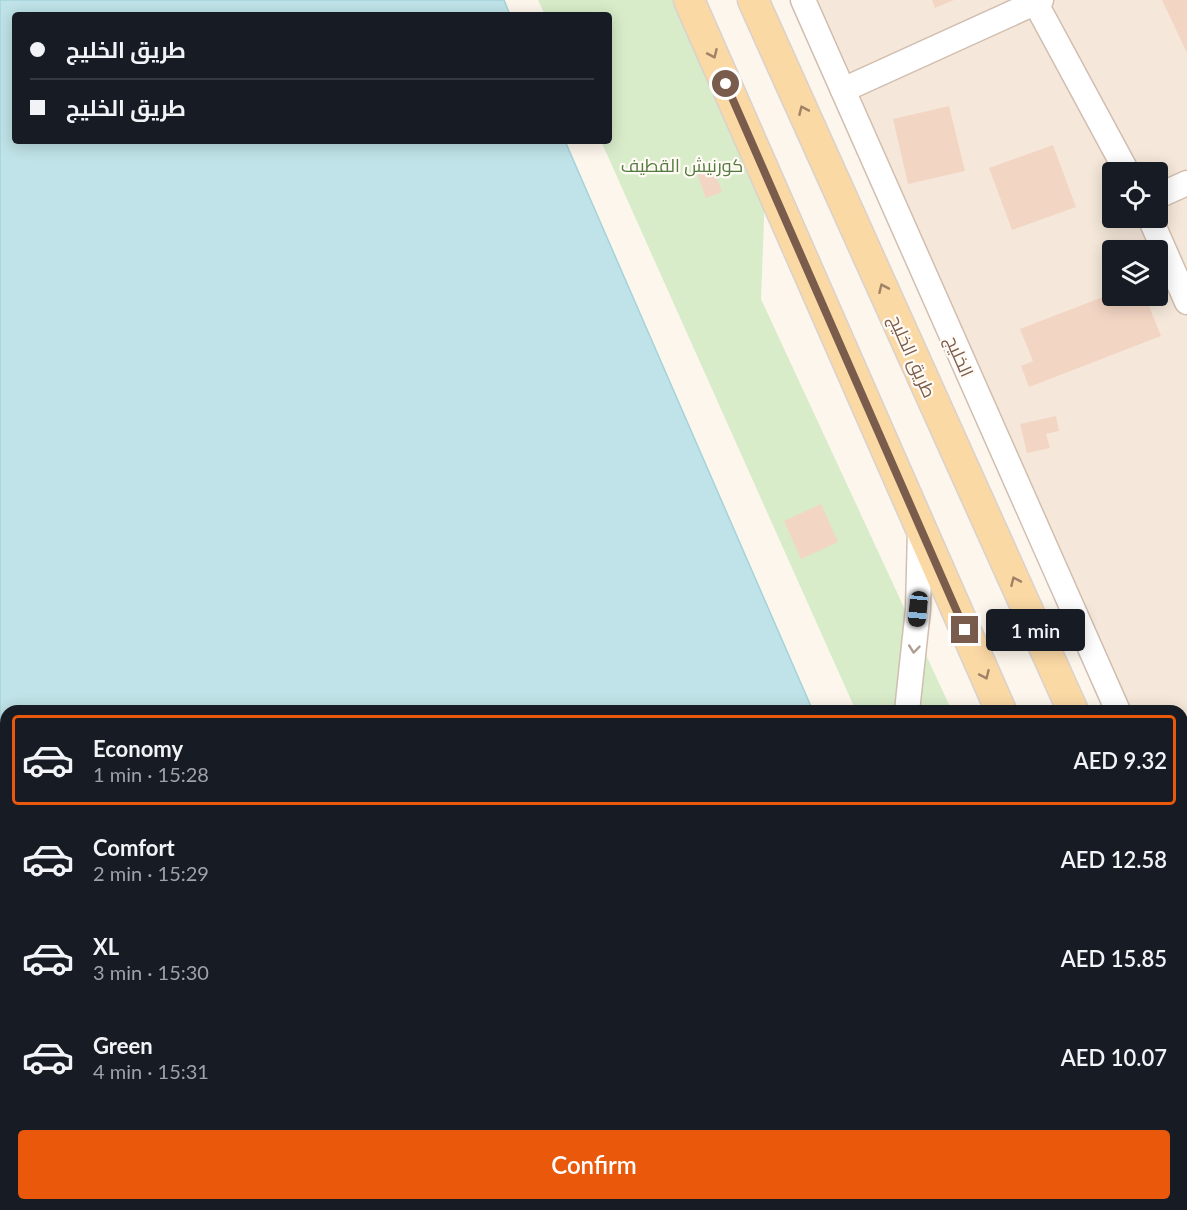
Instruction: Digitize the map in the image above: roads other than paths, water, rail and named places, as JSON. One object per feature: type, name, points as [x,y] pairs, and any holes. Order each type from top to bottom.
[{"type":"main road","points":[[689,0],[998,705]]},
{"type":"main road","name":"طريق الخليج","points":[[753,0],[1070,705]]},
{"type":"street","name":"الخليج","points":[[803,0],[1115,705]]},
{"type":"street","points":[[843,90],[1037,1],[1122,162]]},
{"type":"street","points":[[1168,192],[1187,183]]},
{"type":"street","points":[[1154,228],[1187,302]]},
{"type":"street","points":[[908,705],[918,609],[920,528]]},
{"type":"water","points":[[0,0],[504,0],[509,12],[12,12],[12,144],[566,144],[810,705],[0,705]]},
{"type":"park label","name":"كورنيش القطيف","points":[[682,165]]}]
